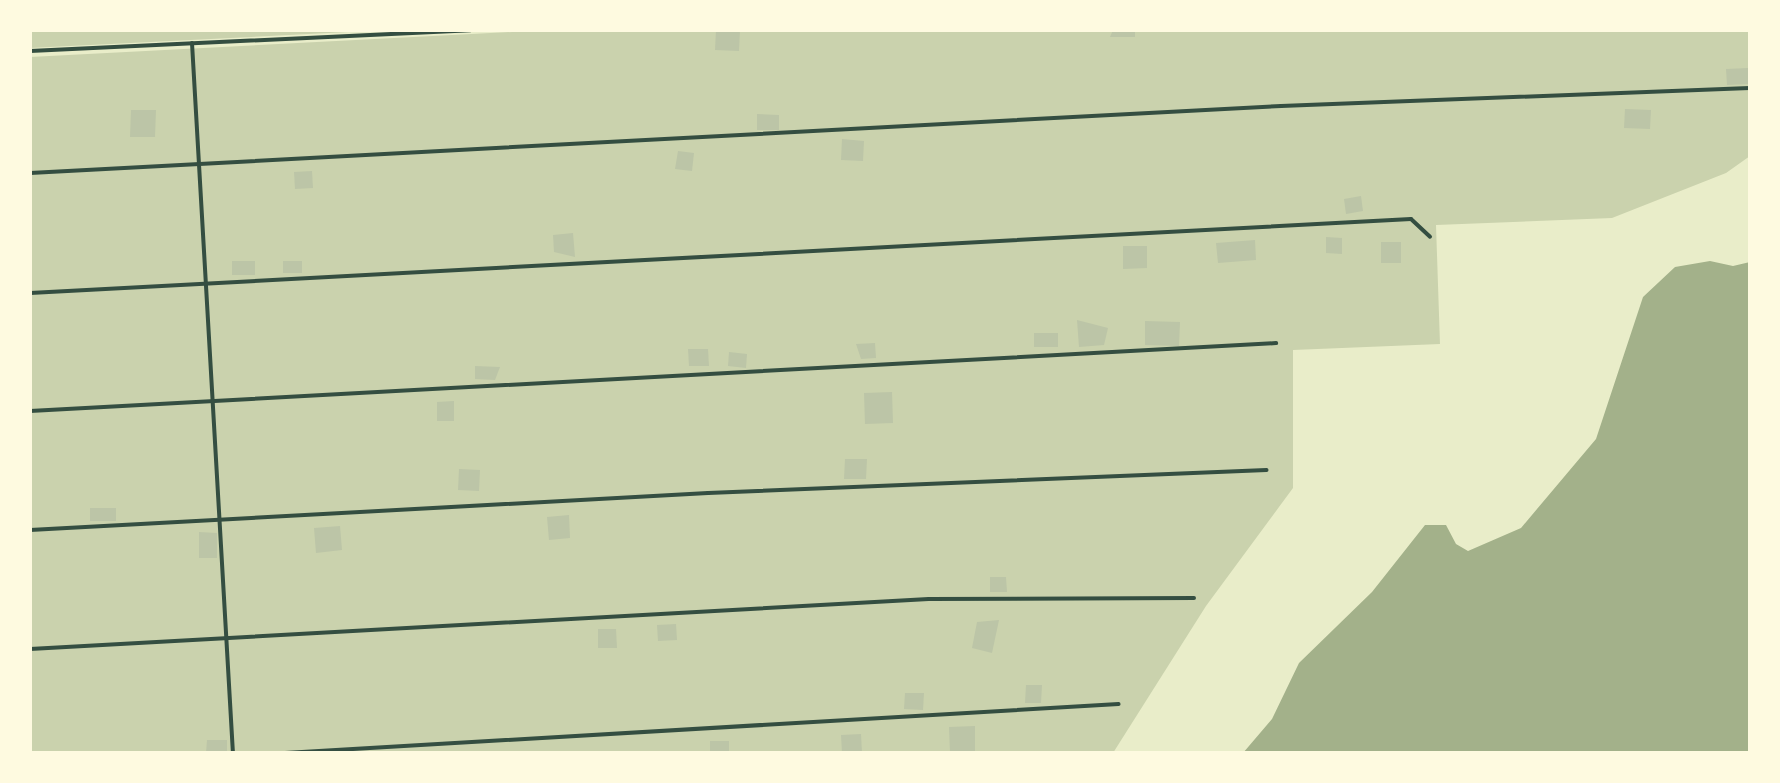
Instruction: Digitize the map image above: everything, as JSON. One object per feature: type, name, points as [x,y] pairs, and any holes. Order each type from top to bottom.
[{"type":"lane","points":[[30,51],[471,30]]},
{"type":"lane","points":[[192,43],[229,638],[233,753]]},
{"type":"lane","points":[[30,173],[1281,106],[1750,88]]},
{"type":"lane","points":[[30,293],[1411,219],[1430,237]]},
{"type":"lane","points":[[30,411],[1276,343]]},
{"type":"lane","points":[[30,530],[1267,470]]},
{"type":"lane","points":[[30,649],[929,599],[1194,598]]},
{"type":"lane","points":[[285,753],[1119,704]]},
{"type":"shaded area","points":[[30,30],[388,30],[30,48]]},
{"type":"shaded area","points":[[550,30],[1750,30],[1750,156],[1726,173],[1612,218],[1436,225],[1440,344],[1293,350],[1293,488],[1206,606],[1113,753],[30,753],[30,57]]},
{"type":"shaded area","points":[[1710,261],[1733,266],[1750,262],[1750,753],[1243,753],[1272,719],[1299,663],[1372,592],[1425,525],[1446,525],[1456,544],[1468,551],[1521,528],[1596,439],[1643,297],[1675,267]]},
{"type":"building","points":[[716,30],[740,30],[739,51],[715,50]]},
{"type":"building","points":[[1113,30],[1135,30],[1135,37],[1110,37]]},
{"type":"building","points":[[1748,68],[1749,84],[1727,85],[1726,69]]},
{"type":"building","points":[[1625,109],[1651,110],[1650,129],[1624,128]]},
{"type":"building","points":[[131,110],[156,110],[155,137],[130,137]]},
{"type":"building","points":[[757,114],[779,115],[779,130],[757,130]]},
{"type":"building","points":[[842,139],[864,141],[863,161],[841,160]]},
{"type":"building","points":[[678,151],[694,153],[692,171],[675,169]]},
{"type":"building","points":[[312,171],[313,188],[295,189],[294,172]]},
{"type":"building","points":[[1361,196],[1363,211],[1346,214],[1344,199]]},
{"type":"building","points":[[573,233],[575,257],[554,252],[553,235]]},
{"type":"building","points":[[1326,237],[1342,238],[1342,254],[1326,253]]},
{"type":"building","points":[[1255,240],[1256,260],[1218,263],[1216,243]]},
{"type":"building","points":[[1381,242],[1401,242],[1401,263],[1381,263]]},
{"type":"building","points":[[1123,246],[1147,246],[1147,268],[1123,269]]},
{"type":"building","points":[[232,261],[255,261],[255,275],[232,275]]},
{"type":"building","points":[[283,261],[302,261],[302,273],[283,273]]},
{"type":"building","points":[[1077,320],[1108,328],[1104,345],[1079,347]]},
{"type":"building","points":[[1145,321],[1180,322],[1179,346],[1145,345]]},
{"type":"building","points":[[1034,333],[1058,333],[1058,347],[1034,347]]},
{"type":"building","points":[[875,343],[876,358],[861,359],[856,344]]},
{"type":"building","points":[[688,349],[708,349],[709,366],[689,366]]},
{"type":"building","points":[[729,352],[747,354],[746,368],[728,366]]},
{"type":"building","points":[[475,366],[500,367],[495,380],[475,379]]},
{"type":"building","points":[[892,392],[893,423],[865,424],[864,393]]},
{"type":"building","points":[[454,401],[454,421],[437,421],[437,402]]},
{"type":"building","points":[[845,459],[867,459],[866,479],[844,479]]},
{"type":"building","points":[[459,469],[480,470],[479,491],[458,490]]},
{"type":"building","points":[[90,508],[116,508],[116,521],[90,521]]},
{"type":"building","points":[[569,515],[570,538],[549,540],[547,517]]},
{"type":"building","points":[[340,526],[342,550],[316,553],[314,528]]},
{"type":"building","points":[[199,532],[217,533],[217,558],[199,558]]},
{"type":"building","points":[[990,577],[1006,577],[1007,592],[990,592]]},
{"type":"building","points":[[999,620],[992,653],[972,648],[977,622]]},
{"type":"building","points":[[676,624],[677,640],[658,641],[657,625]]},
{"type":"building","points":[[598,629],[616,629],[617,648],[598,648]]},
{"type":"building","points":[[1026,685],[1042,685],[1041,703],[1025,703]]},
{"type":"building","points":[[905,693],[924,693],[923,710],[904,709]]},
{"type":"building","points":[[975,726],[975,753],[950,753],[949,727]]},
{"type":"building","points":[[861,734],[862,753],[842,753],[841,735]]},
{"type":"building","points":[[207,740],[227,740],[227,753],[206,753]]},
{"type":"building","points":[[710,741],[729,741],[729,753],[710,753]]}]
